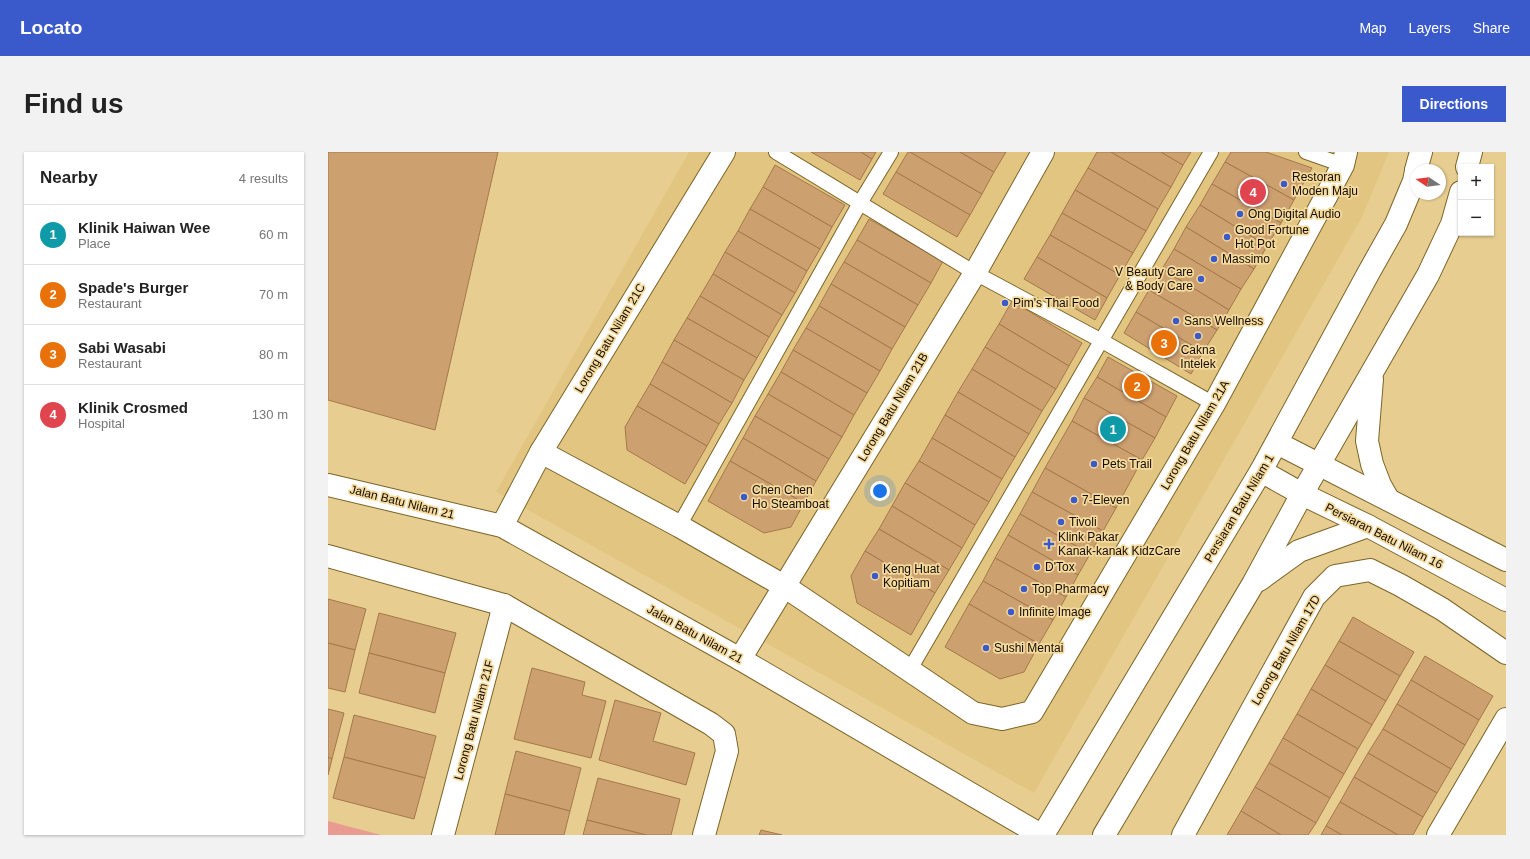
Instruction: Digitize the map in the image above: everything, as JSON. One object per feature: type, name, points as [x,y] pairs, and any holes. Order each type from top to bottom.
[{"type":"street","name":"Lorong Batu Nilam 21C","points":[[502,526],[541,452],[724,152]]},
{"type":"street","name":"Lorong Batu Nilam 21B","points":[[740,659],[975,273],[1043,152]]},
{"type":"street","name":"Persiaran Batu Nilam 1","points":[[1418,164],[1421,152]]},
{"type":"street","points":[[1468,164],[1471,152]]},
{"type":"street","name":"Lorong Batu Nilam 21A","points":[[909,671],[973,713],[1002,719],[1032,712],[1214,404],[1344,158]]},
{"type":"street","name":"Persiaran Batu Nilam 1","points":[[1042,835],[1261,472],[1396,224],[1410,191]]},
{"type":"street","points":[[1104,835],[1253,584],[1302,494],[1428,275],[1452,224],[1459,200]]},
{"type":"street","points":[[1372,374],[1367,441],[1372,464],[1380,485],[1388,499]]},
{"type":"street","points":[[1277,443],[1506,560]]},
{"type":"street","points":[[541,452],[679,526],[784,586],[909,671]]},
{"type":"street","name":"Persiaran Batu Nilam 16","points":[[1261,472],[1368,526],[1506,600]]},
{"type":"street","name":"Jalan Batu Nilam 21","points":[[328,485],[502,526],[740,659],[1042,835]]},
{"type":"street","points":[[1253,584],[1299,551],[1368,526]]},
{"type":"street","points":[[328,556],[504,605],[711,724],[724,734],[727,751],[704,835]]},
{"type":"street","name":"Lorong Batu Nilam 17D","points":[[1183,835],[1314,597],[1334,576],[1370,570],[1442,609],[1506,653]]},
{"type":"street","name":"Lorong Batu Nilam 21F","points":[[444,835],[504,605]]},
{"type":"street","points":[[1438,835],[1506,719]]},
{"type":"lane","points":[[776,152],[975,273],[1102,341],[1214,404]]},
{"type":"lane","points":[[679,526],[860,203],[891,152]]},
{"type":"lane","points":[[909,671],[1211,152]]},
{"type":"lane","points":[[1306,152],[1344,158]]},
{"type":"shaded area","points":[[689,152],[1389,152],[1362,217],[1034,793],[496,492]]},
{"type":"shaded area","points":[[328,821],[381,835],[328,835]]},
{"type":"building","points":[[328,152],[498,152],[435,430],[328,400]]},
{"type":"building","points":[[811,152],[861,152],[872,159],[860,180]]},
{"type":"building","points":[[861,152],[876,152],[872,159]]},
{"type":"building","points":[[908,152],[982,194],[970,215],[896,172]]},
{"type":"building","points":[[910,152],[960,152],[994,172],[982,194]]},
{"type":"building","points":[[960,152],[1006,152],[994,172]]},
{"type":"building","points":[[1097,152],[1111,152],[1171,187],[1158,209],[1088,168]]},
{"type":"building","points":[[1111,152],[1161,152],[1183,165],[1171,187]]},
{"type":"building","points":[[1161,152],[1191,152],[1183,165]]},
{"type":"building","name":"Restoran Moden Maju","points":[[1231,152],[1266,152],[1312,168],[1294,200],[1225,162]]},
{"type":"building","points":[[1225,162],[1294,200],[1281,223],[1212,184]]},
{"type":"building","points":[[775,165],[845,205],[832,227],[763,187]]},
{"type":"building","points":[[1088,168],[1158,209],[1146,231],[1075,190]]},
{"type":"building","points":[[896,172],[970,215],[957,237],[883,194]]},
{"type":"building","name":"Ong Digital Audio","points":[[1212,184],[1281,223],[1267,246],[1200,205]]},
{"type":"building","points":[[763,187],[832,227],[820,249],[750,209]]},
{"type":"building","points":[[1075,190],[1146,231],[1133,253],[1062,213]]},
{"type":"building","name":"Good Fortune Hot Pot","points":[[1200,205],[1267,246],[1254,269],[1186,227]]},
{"type":"building","points":[[750,209],[820,249],[807,271],[738,231]]},
{"type":"building","points":[[1062,213],[1133,253],[1120,275],[1050,235]]},
{"type":"building","points":[[869,219],[943,261],[931,283],[857,240]]},
{"type":"building","name":"Massimo","points":[[1186,227],[1254,269],[1241,289],[1174,249]]},
{"type":"building","points":[[738,231],[807,271],[795,293],[725,252]]},
{"type":"building","points":[[1050,235],[1120,275],[1107,298],[1037,257]]},
{"type":"building","points":[[857,240],[931,283],[918,305],[844,262]]},
{"type":"building","name":"V Beauty Care & Body Care","points":[[1174,249],[1241,289],[1229,310],[1162,269]]},
{"type":"building","points":[[725,252],[795,293],[782,315],[713,274]]},
{"type":"building","points":[[1037,257],[1107,298],[1095,320],[1024,279]]},
{"type":"building","points":[[844,262],[918,305],[905,327],[831,284]]},
{"type":"building","points":[[1162,269],[1229,310],[1217,330],[1149,290]]},
{"type":"building","points":[[713,274],[782,315],[769,337],[700,296]]},
{"type":"building","points":[[831,284],[905,327],[892,349],[819,306]]},
{"type":"building","name":"Sans Wellness","points":[[1149,290],[1217,330],[1203,352],[1136,312]]},
{"type":"building","points":[[700,296],[769,337],[757,358],[687,318]]},
{"type":"building","points":[[1012,301],[1082,343],[1069,366],[999,324]]},
{"type":"building","points":[[819,306],[892,349],[880,371],[806,328]]},
{"type":"building","points":[[1136,312],[1203,352],[1191,374],[1124,333]]},
{"type":"building","points":[[687,318],[757,358],[744,380],[674,340]]},
{"type":"building","points":[[999,324],[1069,366],[1056,389],[985,347]]},
{"type":"building","points":[[806,328],[880,371],[867,393],[793,350]]},
{"type":"building","points":[[674,340],[744,380],[732,403],[662,362]]},
{"type":"building","points":[[985,347],[1056,389],[1042,411],[972,369]]},
{"type":"building","points":[[793,350],[867,393],[854,415],[781,372]]},
{"type":"building","points":[[1108,357],[1177,396],[1166,417],[1097,377]]},
{"type":"building","points":[[662,362],[732,403],[719,424],[650,384]]},
{"type":"building","points":[[972,369],[1042,411],[1029,434],[958,392]]},
{"type":"building","points":[[781,372],[854,415],[842,437],[768,394]]},
{"type":"building","points":[[1097,377],[1166,417],[1155,438],[1084,398]]},
{"type":"building","points":[[650,384],[719,424],[707,446],[637,406]]},
{"type":"building","points":[[958,392],[1029,434],[1015,457],[945,415]]},
{"type":"building","points":[[768,394],[842,437],[829,459],[755,416]]},
{"type":"building","points":[[1084,398],[1155,438],[1142,460],[1072,421]]},
{"type":"building","points":[[637,406],[707,446],[685,484],[627,450],[625,427]]},
{"type":"building","points":[[945,415],[1015,457],[1002,479],[932,438]]},
{"type":"building","points":[[755,416],[829,459],[816,481],[743,438]]},
{"type":"building","name":"Pets Trail","points":[[1072,421],[1142,460],[1116,508],[1045,468]]},
{"type":"building","points":[[743,438],[816,481],[804,503],[730,461]]},
{"type":"building","points":[[932,438],[1002,479],[989,502],[919,461]]},
{"type":"building","points":[[730,461],[804,503],[791,527],[764,533],[708,501]]},
{"type":"building","points":[[919,461],[989,502],[975,525],[905,483]]},
{"type":"building","name":"7-Eleven","points":[[1045,468],[1116,508],[1103,531],[1032,492]]},
{"type":"building","points":[[905,483],[975,525],[962,548],[892,506]]},
{"type":"building","name":"Tivoli","points":[[1032,492],[1103,531],[1090,554],[1020,514]]},
{"type":"building","points":[[892,506],[962,548],[949,570],[879,529]]},
{"type":"building","name":"Klink Pakar Kanak-kanak KidzCare","points":[[1020,514],[1090,554],[1078,575],[1008,535]]},
{"type":"building","points":[[879,529],[949,570],[935,593],[865,551]]},
{"type":"building","name":"D'Tox","points":[[1008,535],[1078,575],[1066,597],[995,558]]},
{"type":"building","points":[[865,551],[935,593],[911,635],[857,603],[851,576]]},
{"type":"building","name":"Top Pharmacy","points":[[995,558],[1066,597],[1053,620],[983,581]]},
{"type":"building","name":"Infinite Image","points":[[983,581],[1053,620],[1039,644],[969,604]]},
{"type":"building","points":[[328,599],[366,609],[355,650],[328,643]]},
{"type":"building","points":[[969,604],[1039,644],[1024,672],[1000,679],[945,647]]},
{"type":"building","points":[[379,613],[456,633],[445,673],[369,653]]},
{"type":"building","points":[[1353,617],[1414,652],[1400,676],[1339,641]]},
{"type":"building","points":[[1339,641],[1400,676],[1386,701],[1325,665]]},
{"type":"building","points":[[328,643],[355,650],[345,692],[328,688]]},
{"type":"building","points":[[369,653],[445,673],[435,713],[359,693]]},
{"type":"building","points":[[1425,656],[1493,696],[1479,720],[1411,680]]},
{"type":"building","points":[[1325,665],[1386,701],[1372,725],[1311,689]]},
{"type":"building","points":[[532,668],[585,682],[582,695],[606,701],[591,758],[514,739]]},
{"type":"building","points":[[1411,680],[1479,720],[1465,745],[1397,704]]},
{"type":"building","points":[[1311,689],[1372,725],[1358,749],[1297,714]]},
{"type":"building","points":[[615,700],[661,713],[653,741],[695,753],[686,785],[599,760]]},
{"type":"building","points":[[1397,704],[1465,745],[1451,769],[1383,729]]},
{"type":"building","points":[[328,709],[344,713],[332,759],[328,757]]},
{"type":"building","points":[[1297,714],[1358,749],[1344,774],[1283,738]]},
{"type":"building","points":[[354,715],[436,736],[425,778],[344,757]]},
{"type":"building","points":[[1383,729],[1451,769],[1437,793],[1368,753]]},
{"type":"building","points":[[1283,738],[1344,774],[1330,798],[1269,763]]},
{"type":"building","points":[[516,751],[581,768],[570,811],[505,794]]},
{"type":"building","points":[[1368,753],[1437,793],[1423,817],[1354,777]]},
{"type":"building","points":[[328,757],[332,759],[328,775]]},
{"type":"building","points":[[344,757],[425,778],[414,819],[333,798]]},
{"type":"building","points":[[1269,763],[1330,798],[1316,823],[1255,787]]},
{"type":"building","points":[[1354,777],[1423,817],[1413,835],[1398,835],[1340,802]]},
{"type":"building","points":[[598,778],[680,799],[671,835],[646,835],[587,820]]},
{"type":"building","points":[[1255,787],[1316,823],[1308,835],[1281,835],[1241,811]]},
{"type":"building","points":[[505,794],[570,811],[564,835],[495,835]]},
{"type":"building","points":[[1340,802],[1398,835],[1342,835],[1326,826]]},
{"type":"building","points":[[1241,811],[1281,835],[1227,835]]},
{"type":"building","points":[[587,820],[646,835],[583,835]]},
{"type":"building","points":[[1326,826],[1342,835],[1321,835]]},
{"type":"building","points":[[761,830],[782,835],[759,835]]},
{"type":"place","name":"Restoran Moden Maju","points":[[1284,184]]},
{"type":"place","name":"Klinik Crosmed","points":[[1253,192]]},
{"type":"place","name":"Ong Digital Audio","points":[[1240,214]]},
{"type":"place","name":"Good Fortune Hot Pot","points":[[1227,237]]},
{"type":"place","name":"Massimo","points":[[1214,259]]},
{"type":"place","name":"V Beauty Care & Body Care","points":[[1201,279]]},
{"type":"place","name":"Pim's Thai Food","points":[[1005,303]]},
{"type":"place","name":"Sans Wellness","points":[[1176,321]]},
{"type":"place","name":"Cakna Intelek","points":[[1198,336]]},
{"type":"place","name":"Sabi Wasabi","points":[[1164,343]]},
{"type":"place","name":"Spade's Burger","points":[[1137,386]]},
{"type":"place","name":"Klinik Haiwan Wee","points":[[1113,429]]},
{"type":"place","name":"Pets Trail","points":[[1094,464]]},
{"type":"place","name":"Chen Chen Ho Steamboat","points":[[744,497]]},
{"type":"place","name":"7-Eleven","points":[[1074,500]]},
{"type":"place","name":"Tivoli","points":[[1061,522]]},
{"type":"place","name":"Klink Pakar Kanak-kanak KidzCare","points":[[1049,544]]},
{"type":"place","name":"D'Tox","points":[[1037,567]]},
{"type":"place","name":"Keng Huat Kopitiam","points":[[875,576]]},
{"type":"place","name":"Top Pharmacy","points":[[1024,589]]},
{"type":"place","name":"Infinite Image","points":[[1011,612]]},
{"type":"place","name":"Sushi Mentai","points":[[986,648]]}]
